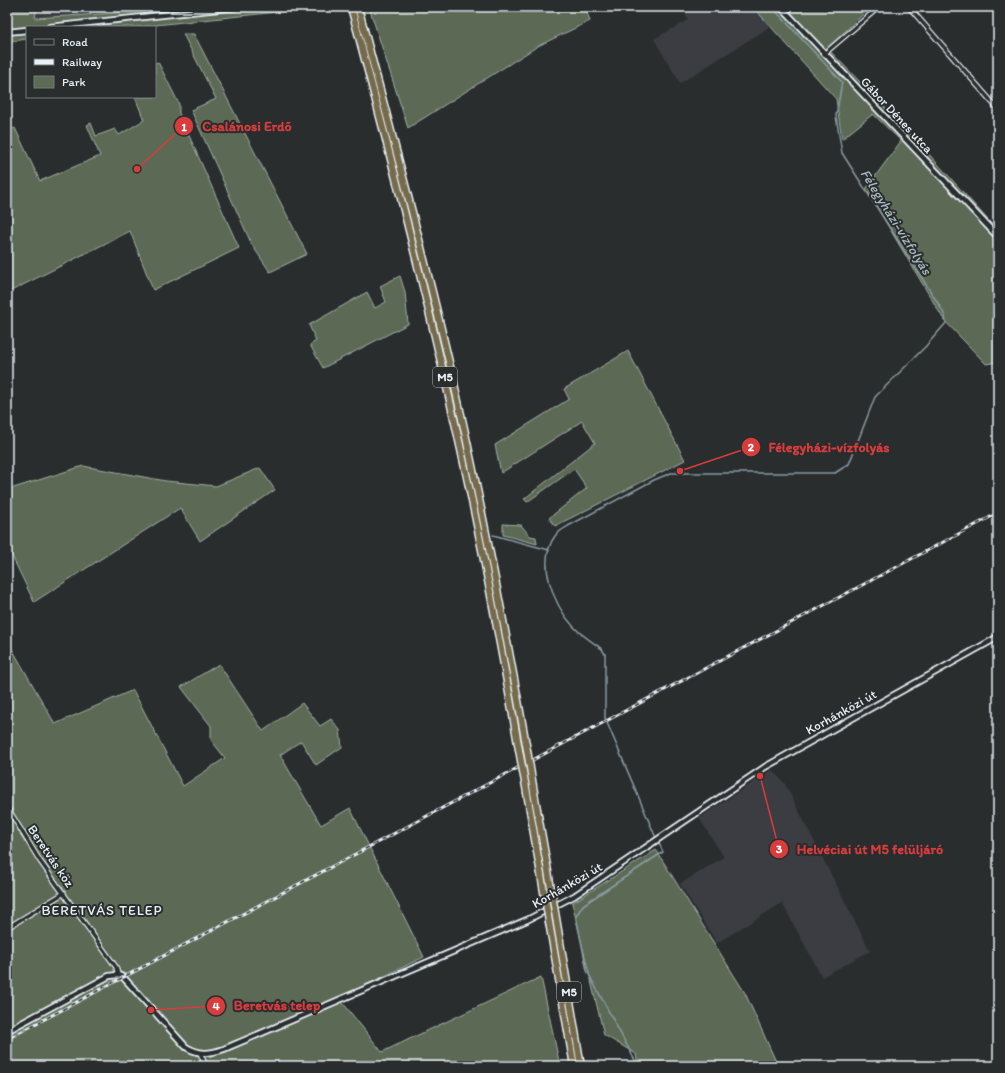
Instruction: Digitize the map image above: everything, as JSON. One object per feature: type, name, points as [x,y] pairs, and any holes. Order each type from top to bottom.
[{"type":"highway","name":"M5","points":[[351,7],[386,139],[451,402],[488,577],[574,1066]]},
{"type":"highway","name":"M5","points":[[358,7],[397,153],[458,401],[489,546],[527,750],[581,1066]]},
{"type":"street","points":[[59,26],[237,7]]},
{"type":"street","name":"Gábor Dénes utca","points":[[781,7],[998,237]]},
{"type":"street","points":[[824,54],[879,7]]},
{"type":"street","points":[[909,7],[998,109]]},
{"type":"street","points":[[7,32],[26,30]]},
{"type":"street","name":"Korhánközi út","points":[[200,1053],[212,1053],[224,1050],[538,915],[574,896],[765,767],[998,637]]},
{"type":"street","name":"Beretvás köz","points":[[7,807],[40,861],[116,967],[118,975]]},
{"type":"street","points":[[7,928],[64,893]]},
{"type":"street","points":[[7,1031],[109,976],[118,975],[123,977],[182,1044],[190,1050],[200,1053],[206,1066]]},
{"type":"shaded area","points":[[37,7],[184,7],[183,9],[35,18]]},
{"type":"shaded area","points":[[683,7],[764,7],[778,22],[680,83],[654,39],[688,20]]},
{"type":"shaded area","points":[[772,770],[785,784],[870,951],[822,977],[782,903],[717,943],[680,884],[724,857],[699,818]]},
{"type":"green space","points":[[37,7],[35,18],[183,9],[184,7],[305,7],[287,11],[146,26],[26,26],[26,39],[7,42],[7,8]]},
{"type":"green space","points":[[369,7],[585,7],[590,21],[538,46],[408,128]]},
{"type":"green space","points":[[753,7],[871,7],[827,48],[909,132],[998,231],[998,362],[986,364],[944,320],[866,189],[901,141],[873,114],[842,139],[836,99]]},
{"type":"green space","points":[[183,34],[194,34],[307,254],[270,272],[252,245],[191,110],[216,99]]},
{"type":"green space","points":[[158,62],[179,104],[179,113],[239,248],[153,290],[130,231],[7,293],[7,131],[15,128],[40,181],[100,156],[87,125],[91,123],[96,136],[115,129],[119,135],[144,120],[135,98],[156,98],[156,63]]},
{"type":"green space","points":[[400,276],[405,292],[408,324],[323,368],[310,345],[316,341],[309,325],[367,292],[375,308],[386,302],[380,286]]},
{"type":"green space","points":[[628,351],[685,460],[555,526],[549,518],[587,488],[574,469],[527,502],[524,499],[595,443],[582,421],[501,473],[495,445],[569,399],[564,389]]},
{"type":"green space","points":[[83,466],[166,481],[216,486],[260,468],[275,490],[200,541],[180,508],[34,602],[7,546],[7,490]]},
{"type":"green space","points":[[503,524],[521,525],[530,536],[536,537],[537,544],[503,535]]},
{"type":"green space","points":[[7,640],[55,724],[133,690],[183,786],[225,758],[211,740],[211,726],[181,687],[219,664],[263,731],[302,703],[320,726],[331,719],[340,730],[342,747],[316,765],[301,741],[280,755],[321,825],[350,808],[424,957],[339,998],[382,1052],[541,977],[560,1066],[7,1066]]},
{"type":"green space","points":[[656,850],[745,993],[778,1066],[638,1066],[636,1054],[604,1035],[572,903]]},
{"type":"waterway","name":"Félegyházi-vízfolyás","points":[[656,838],[605,718],[605,654],[602,649],[573,626],[566,617],[554,595],[547,570],[547,558],[550,546],[555,536],[570,525],[654,480],[671,473],[835,473],[849,464],[875,397],[926,346],[946,323],[945,316],[941,308],[842,153],[836,116],[842,82],[772,7]]},
{"type":"waterway","points":[[493,535],[549,550]]},
{"type":"waterway","name":"Félegyházi-vízfolyás","points":[[638,1066],[587,971],[576,916],[583,905],[663,852],[658,841]]},
{"type":"railway","points":[[7,1039],[998,513]]},
{"type":"place","name":"Csalánosi Erdő","points":[[137,169]]},
{"type":"place","name":"Félegyházi-vízfolyás","points":[[680,471]]},
{"type":"place","name":"Helvéciai út M5 felüljáró","points":[[760,776]]},
{"type":"place","name":"Beretvás telep","points":[[151,1010]]},
{"type":"district","name":"BERETVÁS TELEP","points":[[102,910]]}]
